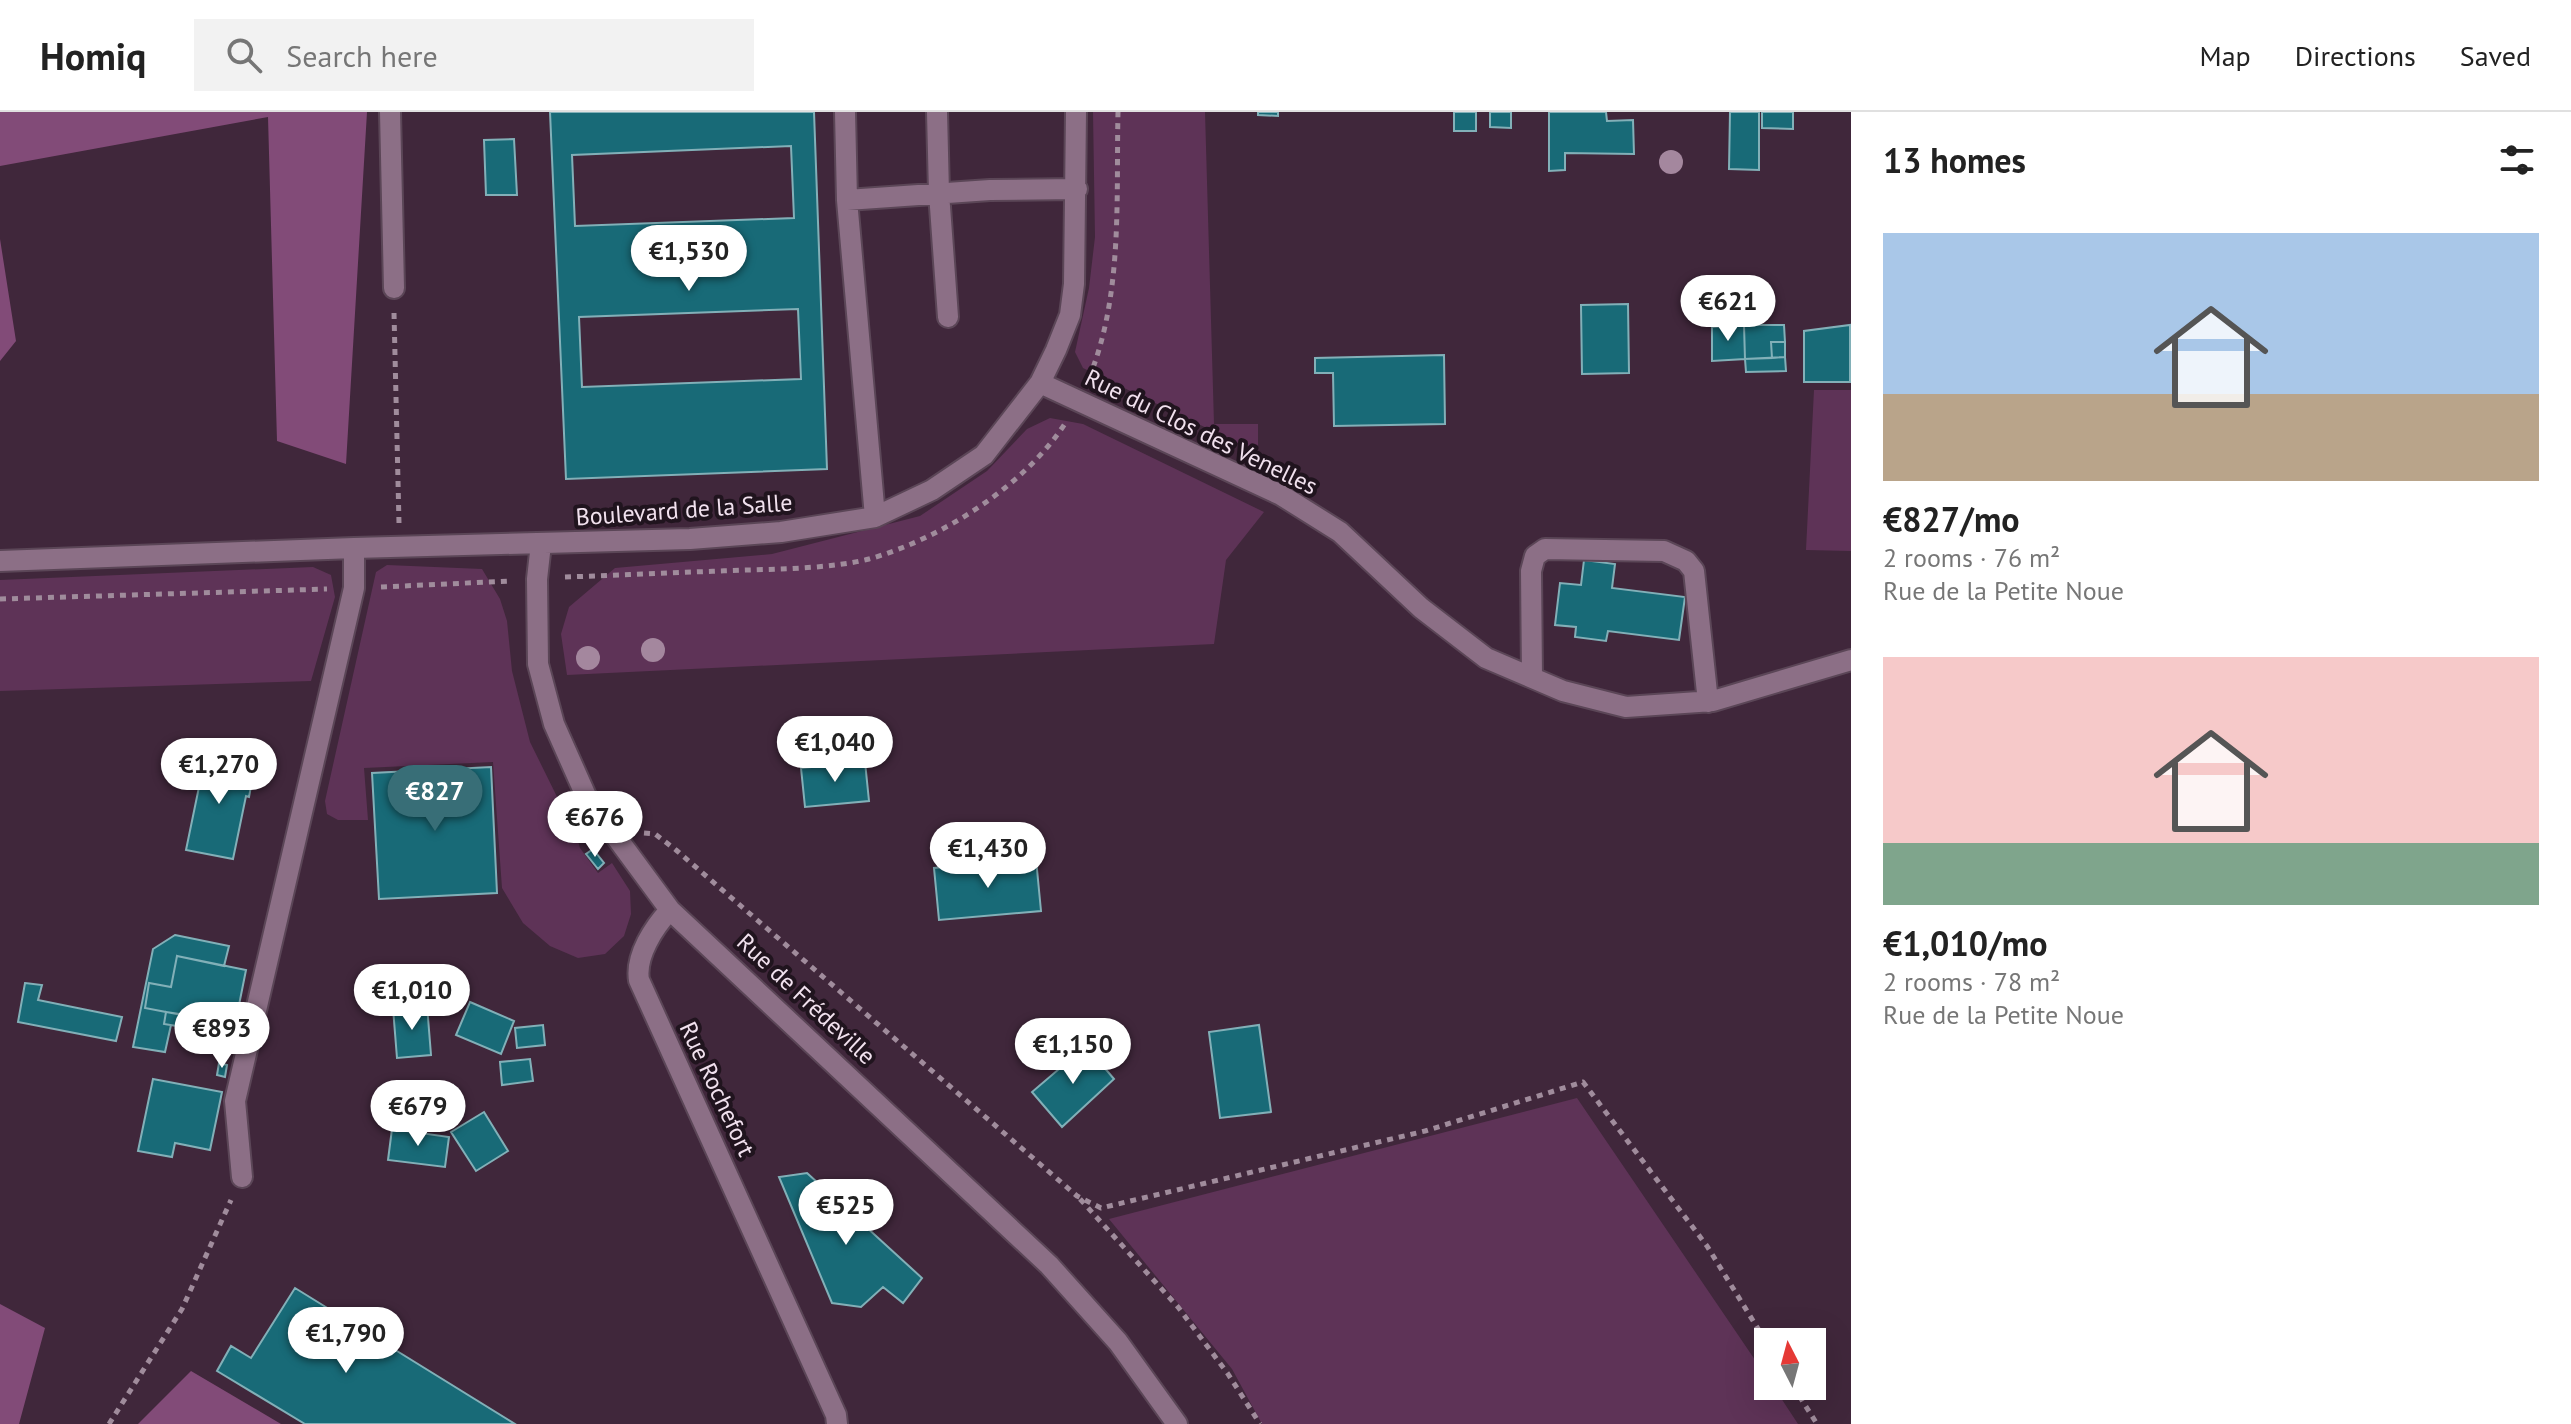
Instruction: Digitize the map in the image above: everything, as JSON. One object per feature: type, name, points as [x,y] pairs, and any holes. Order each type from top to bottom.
[{"type":"street","points":[[390,112],[394,288]]},
{"type":"street","points":[[845,112],[847,200],[875,517]]},
{"type":"street","points":[[937,112],[948,317]]},
{"type":"street","name":"Boulevard de la Salle","points":[[0,561],[690,539],[781,532],[875,517],[932,490],[984,455],[1040,383],[1070,315],[1077,189],[1076,112]]},
{"type":"street","points":[[847,200],[939,193],[1077,189]]},
{"type":"street","name":"Rue du Clos des Venelles","points":[[1040,383],[1281,495],[1340,532],[1421,608],[1486,658],[1563,691],[1626,707],[1708,702],[1851,660]]},
{"type":"street","name":"Rue de Frédeville","points":[[541,544],[537,579],[538,664],[554,724],[586,796],[670,910],[1049,1265],[1118,1342],[1177,1424]]},
{"type":"street","points":[[242,1177],[235,1101],[354,588],[354,548]]},
{"type":"street","points":[[1532,677],[1531,571],[1535,556],[1545,549],[1664,551],[1686,561],[1694,571],[1708,702]]},
{"type":"street","name":"Rue Rochefort","points":[[670,910],[658,922],[645,948],[637,971],[639,980],[783,1296],[836,1415],[837,1424]]},
{"type":"path","points":[[0,599],[354,588],[787,568],[867,559],[928,538],[996,495],[1056,437],[1079,401],[1097,359],[1115,272],[1118,112]]},
{"type":"path","points":[[394,288],[399,546]]},
{"type":"path","points":[[622,843],[636,835],[655,834],[1077,1196],[1178,1307],[1228,1374],[1260,1424]]},
{"type":"path","points":[[1077,1196],[1101,1208],[1425,1131],[1583,1082],[1707,1246],[1758,1328]]},
{"type":"path","points":[[109,1424],[182,1309],[242,1177]]},
{"type":"path","points":[[1802,1400],[1817,1424]]},
{"type":"shaded area","points":[[0,112],[367,112],[346,464],[277,441],[268,117],[0,166]]},
{"type":"shaded area","points":[[1093,112],[1205,112],[1214,424],[1258,424],[1258,453],[1083,368],[1075,352],[1089,288],[1095,237]]},
{"type":"shaded area","points":[[0,239],[16,341],[0,361]]},
{"type":"shaded area","points":[[1814,390],[1851,390],[1851,551],[1806,550]]},
{"type":"shaded area","points":[[1050,418],[1083,424],[1264,512],[1226,560],[1214,644],[567,675],[561,634],[569,607],[615,568],[772,554],[920,516],[987,471],[1027,429]]},
{"type":"shaded area","points":[[387,565],[482,569],[500,599],[507,621],[512,671],[530,742],[566,815],[572,821],[580,848],[598,873],[612,863],[630,891],[631,914],[624,936],[605,954],[578,958],[550,946],[523,923],[502,888],[493,762],[364,768],[368,820],[338,820],[327,814],[325,801],[376,572]]},
{"type":"shaded area","points":[[313,567],[331,575],[335,597],[311,681],[0,691],[0,580]]},
{"type":"shaded area","points":[[1577,1098],[1754,1358],[1754,1400],[1782,1400],[1798,1424],[1262,1424],[1232,1369],[1109,1219]]},
{"type":"shaded area","points":[[0,1304],[45,1328],[19,1424],[0,1424]]},
{"type":"shaded area","points":[[191,1371],[281,1424],[138,1424]]},
{"type":"building","points":[[550,112],[814,112],[827,469],[566,479]],"holes":[[[791,146],[794,218],[575,226],[572,155]],[[798,309],[801,379],[582,387],[579,317]]]},
{"type":"building","points":[[1258,112],[1278,112],[1278,116],[1258,115]]},
{"type":"building","points":[[1454,112],[1476,112],[1476,131],[1454,131]]},
{"type":"building","points":[[1490,112],[1511,112],[1511,128],[1490,127]]},
{"type":"building","points":[[1549,112],[1606,112],[1607,121],[1633,120],[1634,154],[1565,153],[1565,170],[1549,171]]},
{"type":"building","points":[[1730,112],[1759,112],[1759,170],[1729,169]]},
{"type":"building","points":[[1762,112],[1793,112],[1793,129],[1762,128]]},
{"type":"building","points":[[514,139],[517,195],[486,195],[484,140]]},
{"type":"building","points":[[1628,304],[1629,373],[1582,374],[1581,305]]},
{"type":"building","points":[[1744,325],[1784,325],[1785,342],[1771,342],[1772,358],[1745,359]]},
{"type":"building","points":[[1744,325],[1745,359],[1712,361],[1712,327]]},
{"type":"building","points":[[1850,325],[1850,382],[1804,382],[1804,331]]},
{"type":"building","points":[[1771,342],[1785,342],[1785,357],[1772,358]]},
{"type":"building","points":[[1444,355],[1445,424],[1334,426],[1333,373],[1315,373],[1315,358]]},
{"type":"building","points":[[1785,357],[1786,371],[1746,372],[1745,359]]},
{"type":"building","points":[[1584,560],[1615,564],[1612,588],[1685,597],[1679,640],[1608,631],[1606,641],[1575,637],[1576,627],[1555,625],[1560,583],[1581,585]]},
{"type":"building","points":[[202,754],[255,765],[233,859],[186,850],[199,787],[195,786]]},
{"type":"building","points":[[865,762],[869,801],[805,807],[801,768]]},
{"type":"building","points":[[491,767],[497,893],[379,899],[372,773]]},
{"type":"building","points":[[593,849],[604,863],[598,869],[586,854]]},
{"type":"building","points":[[1036,859],[1041,911],[939,920],[934,868]]},
{"type":"building","points":[[175,935],[229,946],[224,966],[177,956],[171,987],[149,983],[145,1008],[166,1012],[164,1024],[171,1025],[165,1052],[133,1047],[153,949]]},
{"type":"building","points":[[177,956],[246,970],[235,1025],[145,1008],[149,983],[171,987]]},
{"type":"building","points":[[25,983],[42,985],[38,1000],[122,1017],[116,1041],[18,1022]]},
{"type":"building","points":[[470,1002],[514,1021],[501,1054],[456,1035]]},
{"type":"building","points":[[427,1005],[431,1055],[397,1058],[393,1008]]},
{"type":"building","points":[[166,1012],[180,1014],[177,1026],[164,1024]]},
{"type":"building","points":[[543,1025],[545,1045],[517,1048],[515,1028]]},
{"type":"building","points":[[1259,1025],[1271,1112],[1220,1118],[1209,1032]]},
{"type":"building","points":[[1086,1046],[1114,1079],[1062,1127],[1032,1092]]},
{"type":"building","points":[[530,1059],[533,1081],[502,1085],[500,1062]]},
{"type":"building","points":[[219,1063],[227,1065],[225,1077],[217,1075]]},
{"type":"building","points":[[153,1079],[222,1092],[210,1150],[175,1143],[172,1157],[138,1151]]},
{"type":"building","points":[[453,1085],[457,1106],[435,1112],[430,1090]]},
{"type":"building","points":[[484,1112],[508,1151],[476,1171],[451,1132]]},
{"type":"building","points":[[392,1129],[449,1137],[445,1167],[388,1160]]},
{"type":"building","points":[[807,1173],[922,1278],[903,1303],[883,1287],[861,1307],[832,1303],[779,1177]]},
{"type":"building","points":[[295,1288],[515,1424],[305,1424],[217,1371],[231,1346],[251,1358]]}]
